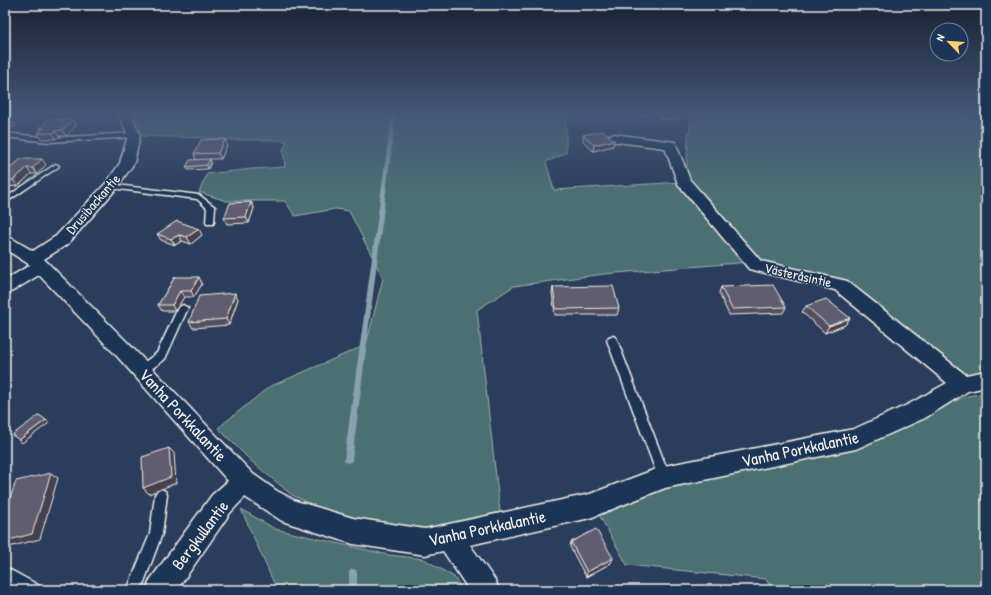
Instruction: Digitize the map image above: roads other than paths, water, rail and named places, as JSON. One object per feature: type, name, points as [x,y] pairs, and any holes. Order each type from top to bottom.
[{"type":"street","name":"Drusibackantie","points":[[5,288],[37,263],[62,240],[111,186],[127,163],[133,141]]},
{"type":"street","name":"Västeråsintie","points":[[636,141],[670,145],[683,181],[755,265],[841,285],[963,384]]},
{"type":"street","name":"Vanha Porkkalantie","points":[[5,242],[37,263],[142,370],[244,482],[268,499],[291,512],[353,531],[398,539],[425,542],[449,537],[590,506],[664,477],[856,439],[918,411],[963,384],[986,380]]},
{"type":"street","name":"Bergkullantie","points":[[160,590],[221,504],[244,482]]},
{"type":"street","points":[[449,537],[485,590]]},
{"type":"lane","points":[[5,201],[56,166]]},
{"type":"lane","points":[[111,186],[199,197],[211,207],[210,222]]},
{"type":"lane","points":[[142,370],[161,356],[183,308]]},
{"type":"lane","points":[[612,340],[664,477]]},
{"type":"lane","points":[[134,590],[156,534],[161,495]]},
{"type":"lane","points":[[5,574],[33,590]]},
{"type":"waterway","points":[[348,460],[390,141]]},
{"type":"waterway","points":[[353,573],[353,590]]}]
